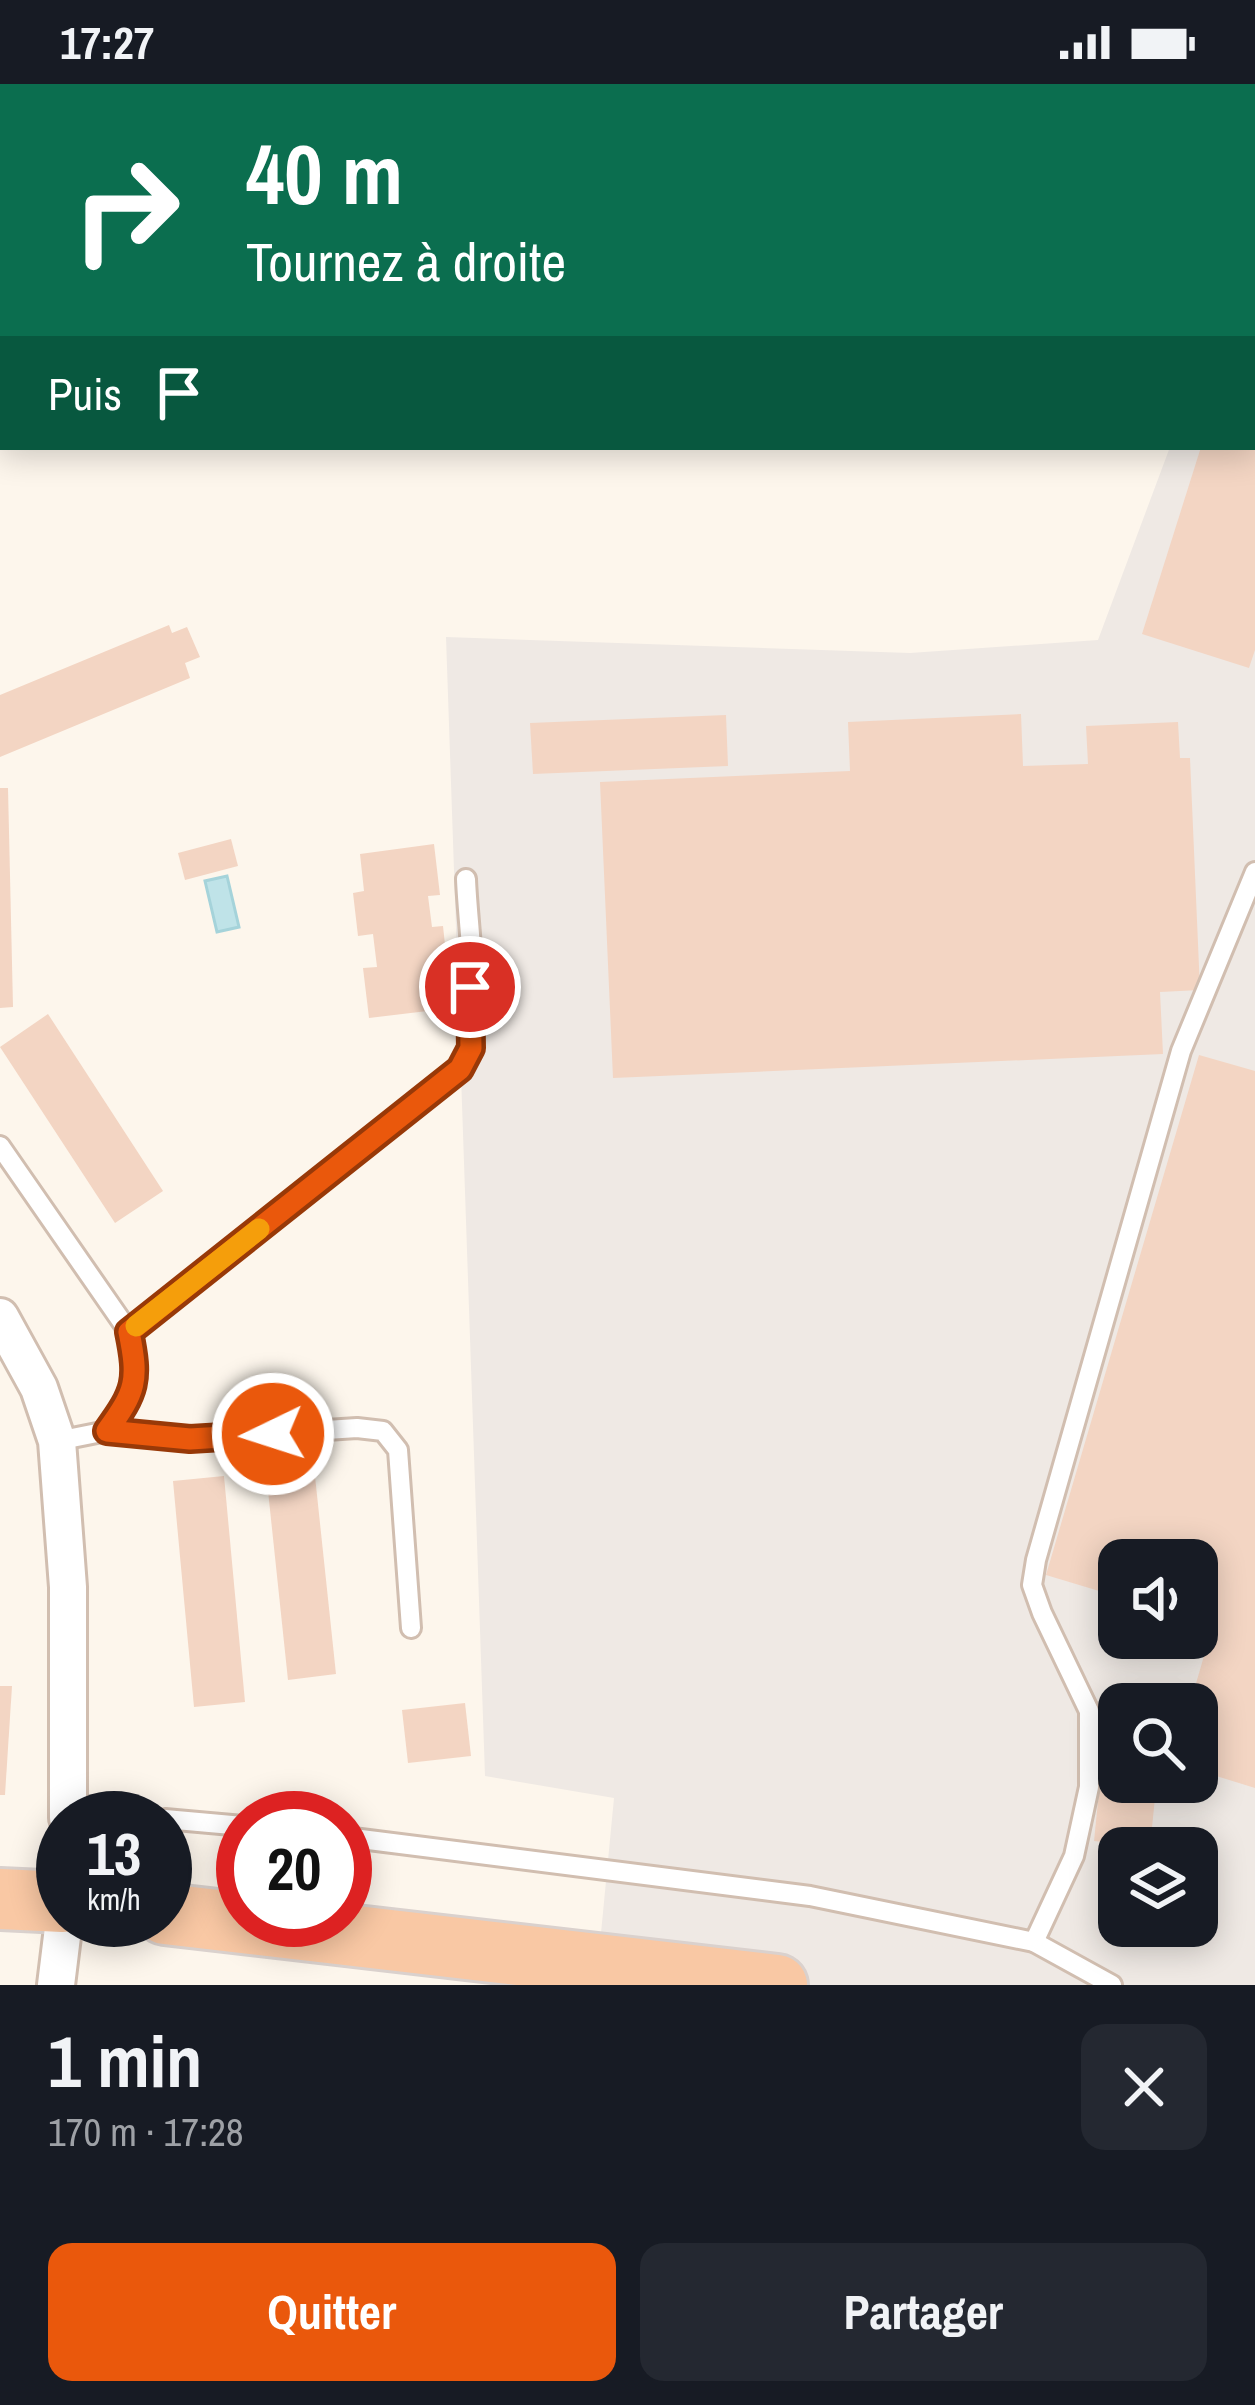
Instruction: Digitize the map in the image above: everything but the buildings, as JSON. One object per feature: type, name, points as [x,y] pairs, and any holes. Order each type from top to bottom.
[{"type":"highway","points":[[0,1899],[36,1901]]},
{"type":"highway","points":[[192,1917],[777,1985]]},
{"type":"street","points":[[3,1326],[39,1388],[57,1441],[68,1587],[69,1791]]},
{"type":"street","points":[[56,1985],[61,1947]]},
{"type":"lane","points":[[1034,1942],[1074,1856],[1089,1787],[1089,1711],[1032,1585],[1036,1560],[1180,1051],[1255,872]]},
{"type":"lane","points":[[129,1332],[460,1069],[471,1048],[472,1023],[466,879]]},
{"type":"lane","points":[[0,1146],[129,1332],[135,1361],[132,1396],[107,1431]]},
{"type":"lane","points":[[57,1441],[107,1431],[190,1439],[357,1428],[383,1431],[398,1450],[411,1628]]},
{"type":"lane","points":[[372,1840],[810,1896],[1034,1942],[1112,1985]]},
{"type":"shaded area","points":[[1169,450],[1255,450],[1255,1985],[596,1985],[614,1798],[485,1776],[446,637],[910,653],[1098,640]]},
{"type":"water","points":[[227,876],[239,927],[217,932],[205,881]]},
{"type":"slow traffic","points":[[136,1326],[259,1229]]},
{"type":"route","points":[[273,1434],[190,1439],[107,1431],[132,1396],[135,1361],[129,1332],[460,1069],[471,1048],[470,987]]}]
